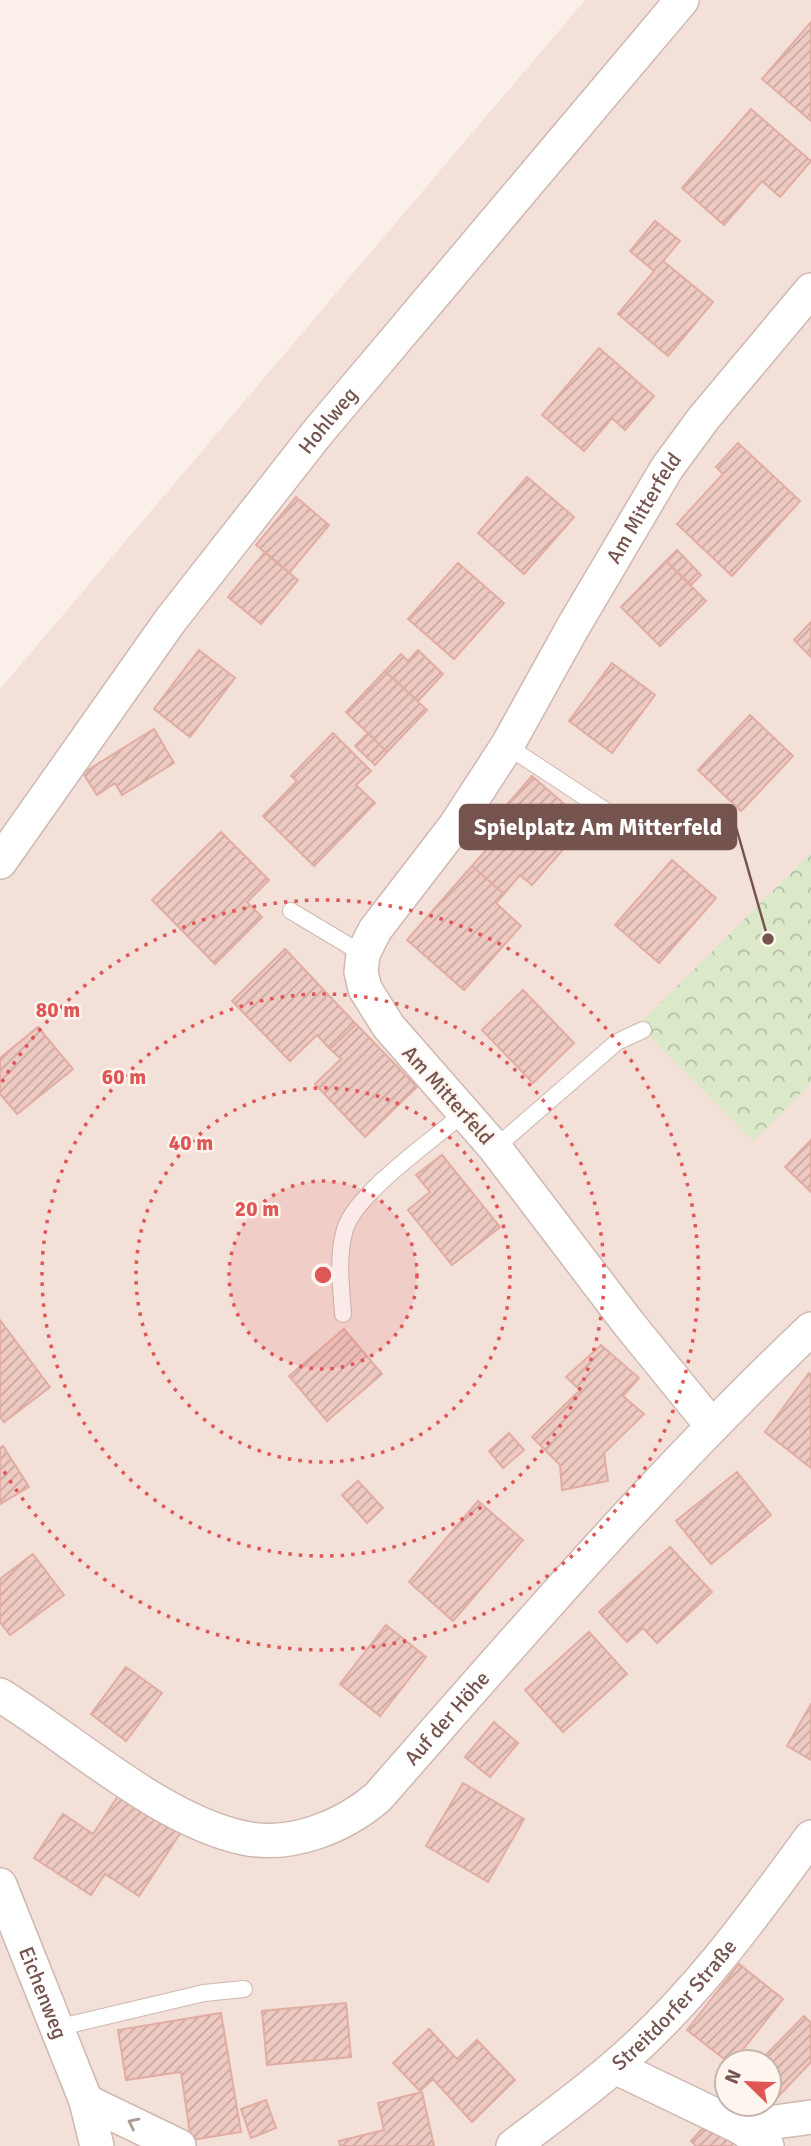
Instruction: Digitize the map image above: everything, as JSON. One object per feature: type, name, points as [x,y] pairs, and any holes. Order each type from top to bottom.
[{"type":"street","name":"Hohlweg","points":[[0,862],[170,621],[318,432],[682,0]]},
{"type":"street","name":"Am Mitterfeld","points":[[712,1426],[629,1324],[495,1148],[412,1055],[374,1006],[365,989],[361,972],[363,954],[375,930],[455,827],[508,746],[573,628],[667,468],[703,419],[811,290]]},
{"type":"street","name":"Auf der Höhe","points":[[0,1695],[172,1809],[208,1826],[247,1839],[271,1840],[317,1832],[359,1813],[378,1797],[503,1654],[712,1426],[811,1328]]},
{"type":"street","name":"Streitdorfer Straße","points":[[513,2146],[615,2067],[693,1987],[729,1946],[811,1837]]},
{"type":"street","name":"Eichenweg","points":[[0,1885],[86,2101],[97,2146]]},
{"type":"street","points":[[615,2067],[740,2127],[767,2146]]},
{"type":"street","points":[[86,2101],[179,2146]]},
{"type":"street","points":[[740,2127],[811,2117]]},
{"type":"lane","points":[[508,746],[635,830]]},
{"type":"lane","points":[[291,911],[363,954]]},
{"type":"lane","points":[[495,1148],[617,1042],[643,1030]]},
{"type":"lane","points":[[343,1314],[340,1265],[346,1227],[362,1203],[382,1182],[464,1113]]},
{"type":"lane","points":[[56,2028],[204,1993],[244,1989]]},
{"type":"shaded area","points":[[585,0],[811,0],[811,2146],[0,2146],[0,689]]},
{"type":"green space","points":[[811,853],[811,1083],[753,1141],[638,1025]]},
{"type":"building","points":[[811,22],[811,121],[762,79]]},
{"type":"building","points":[[751,109],[811,161],[780,197],[762,181],[724,225],[682,188]]},
{"type":"building","points":[[655,221],[680,241],[663,261],[713,302],[668,356],[618,314],[654,271],[630,251]]},
{"type":"building","points":[[599,348],[654,396],[625,430],[612,418],[584,451],[542,415]]},
{"type":"building","points":[[738,443],[800,501],[732,576],[677,524],[723,474],[716,467]]},
{"type":"building","points":[[527,477],[574,517],[524,574],[478,533]]},
{"type":"building","points":[[296,497],[329,525],[289,573],[256,545]]},
{"type":"building","points":[[677,550],[701,575],[691,585],[666,561]]},
{"type":"building","points":[[265,552],[298,580],[261,624],[228,597]]},
{"type":"building","points":[[666,561],[706,601],[660,646],[621,607]]},
{"type":"building","points":[[458,563],[504,603],[454,659],[408,619]]},
{"type":"building","points":[[811,622],[811,657],[794,640]]},
{"type":"building","points":[[199,650],[235,678],[190,737],[154,709]]},
{"type":"building","points":[[418,650],[443,674],[418,701],[385,671],[401,654],[408,661]]},
{"type":"building","points":[[612,663],[655,695],[612,753],[569,721]]},
{"type":"building","points":[[385,671],[427,710],[387,752],[346,712]]},
{"type":"building","points":[[750,715],[793,756],[741,811],[698,770]]},
{"type":"building","points":[[154,729],[174,763],[122,795],[115,783],[97,795],[83,773]]},
{"type":"building","points":[[333,733],[371,771],[356,785],[375,803],[314,866],[263,816],[297,781],[291,776]]},
{"type":"building","points":[[368,733],[387,752],[375,765],[355,746]]},
{"type":"building","points":[[532,776],[586,823],[532,885],[520,875],[504,894],[472,866],[487,849],[476,840]]},
{"type":"building","points":[[221,832],[269,880],[247,902],[262,917],[215,964],[152,900]]},
{"type":"building","points":[[672,860],[716,898],[659,963],[615,925]]},
{"type":"building","points":[[472,866],[504,894],[496,903],[521,926],[464,990],[407,940]]},
{"type":"building","points":[[285,949],[356,1024],[330,1049],[317,1035],[290,1061],[232,1001]]},
{"type":"building","points":[[523,990],[574,1043],[533,1083],[482,1030]]},
{"type":"building","points":[[356,1024],[417,1087],[365,1137],[315,1084],[341,1059],[330,1049]]},
{"type":"building","points":[[38,1027],[73,1069],[17,1114],[0,1094],[0,1058]]},
{"type":"building","points":[[811,1140],[811,1192],[785,1167]]},
{"type":"building","points":[[442,1155],[500,1227],[452,1265],[408,1210],[430,1192],[416,1175]]},
{"type":"building","points":[[0,1320],[50,1387],[4,1422],[0,1417]]},
{"type":"building","points":[[344,1329],[382,1374],[327,1421],[289,1376]]},
{"type":"building","points":[[601,1345],[639,1378],[623,1396],[644,1414],[604,1453],[608,1481],[562,1490],[560,1465],[532,1437],[580,1390],[566,1377]]},
{"type":"building","points":[[809,1373],[811,1375],[811,1468],[765,1432]]},
{"type":"building","points":[[509,1433],[524,1450],[503,1468],[489,1451]]},
{"type":"building","points":[[3,1446],[29,1487],[0,1504],[0,1448]]},
{"type":"building","points":[[737,1472],[771,1515],[711,1564],[676,1521]]},
{"type":"building","points":[[358,1481],[383,1508],[367,1523],[342,1495]]},
{"type":"building","points":[[478,1501],[523,1540],[453,1621],[409,1582]]},
{"type":"building","points":[[670,1547],[712,1592],[657,1643],[643,1628],[627,1642],[599,1612]]},
{"type":"building","points":[[33,1554],[64,1595],[10,1635],[0,1622],[0,1579]]},
{"type":"building","points":[[386,1625],[426,1657],[380,1716],[340,1684]]},
{"type":"building","points":[[589,1632],[627,1674],[563,1732],[525,1690]]},
{"type":"building","points":[[126,1667],[162,1693],[126,1741],[91,1714]]},
{"type":"building","points":[[811,1704],[811,1760],[787,1746]]},
{"type":"building","points":[[494,1722],[518,1743],[490,1777],[465,1757]]},
{"type":"building","points":[[463,1783],[524,1819],[488,1882],[426,1846]]},
{"type":"building","points":[[120,1793],[181,1832],[139,1896],[105,1874],[91,1895],[34,1858],[63,1814],[93,1834]]},
{"type":"building","points":[[739,1964],[783,1999],[744,2048],[713,2048],[713,2050],[687,2030]]},
{"type":"building","points":[[346,2003],[351,2057],[267,2065],[262,2011]]},
{"type":"building","points":[[221,2013],[241,2132],[191,2140],[181,2072],[126,2080],[118,2030]]},
{"type":"building","points":[[804,2016],[811,2023],[811,2062],[783,2091],[783,2048],[773,2048]]},
{"type":"building","points":[[429,2029],[457,2059],[477,2040],[515,2080],[472,2122],[433,2079],[420,2091],[393,2063]]},
{"type":"building","points":[[422,2092],[434,2146],[340,2146],[339,2141],[384,2130],[378,2103]]},
{"type":"building","points":[[266,2100],[276,2128],[251,2138],[241,2109]]},
{"type":"building","points":[[711,2119],[735,2141],[731,2146],[696,2146],[691,2141]]},
{"type":"place","name":"Spielplatz Am Mitterfeld","points":[[768,939]]}]
